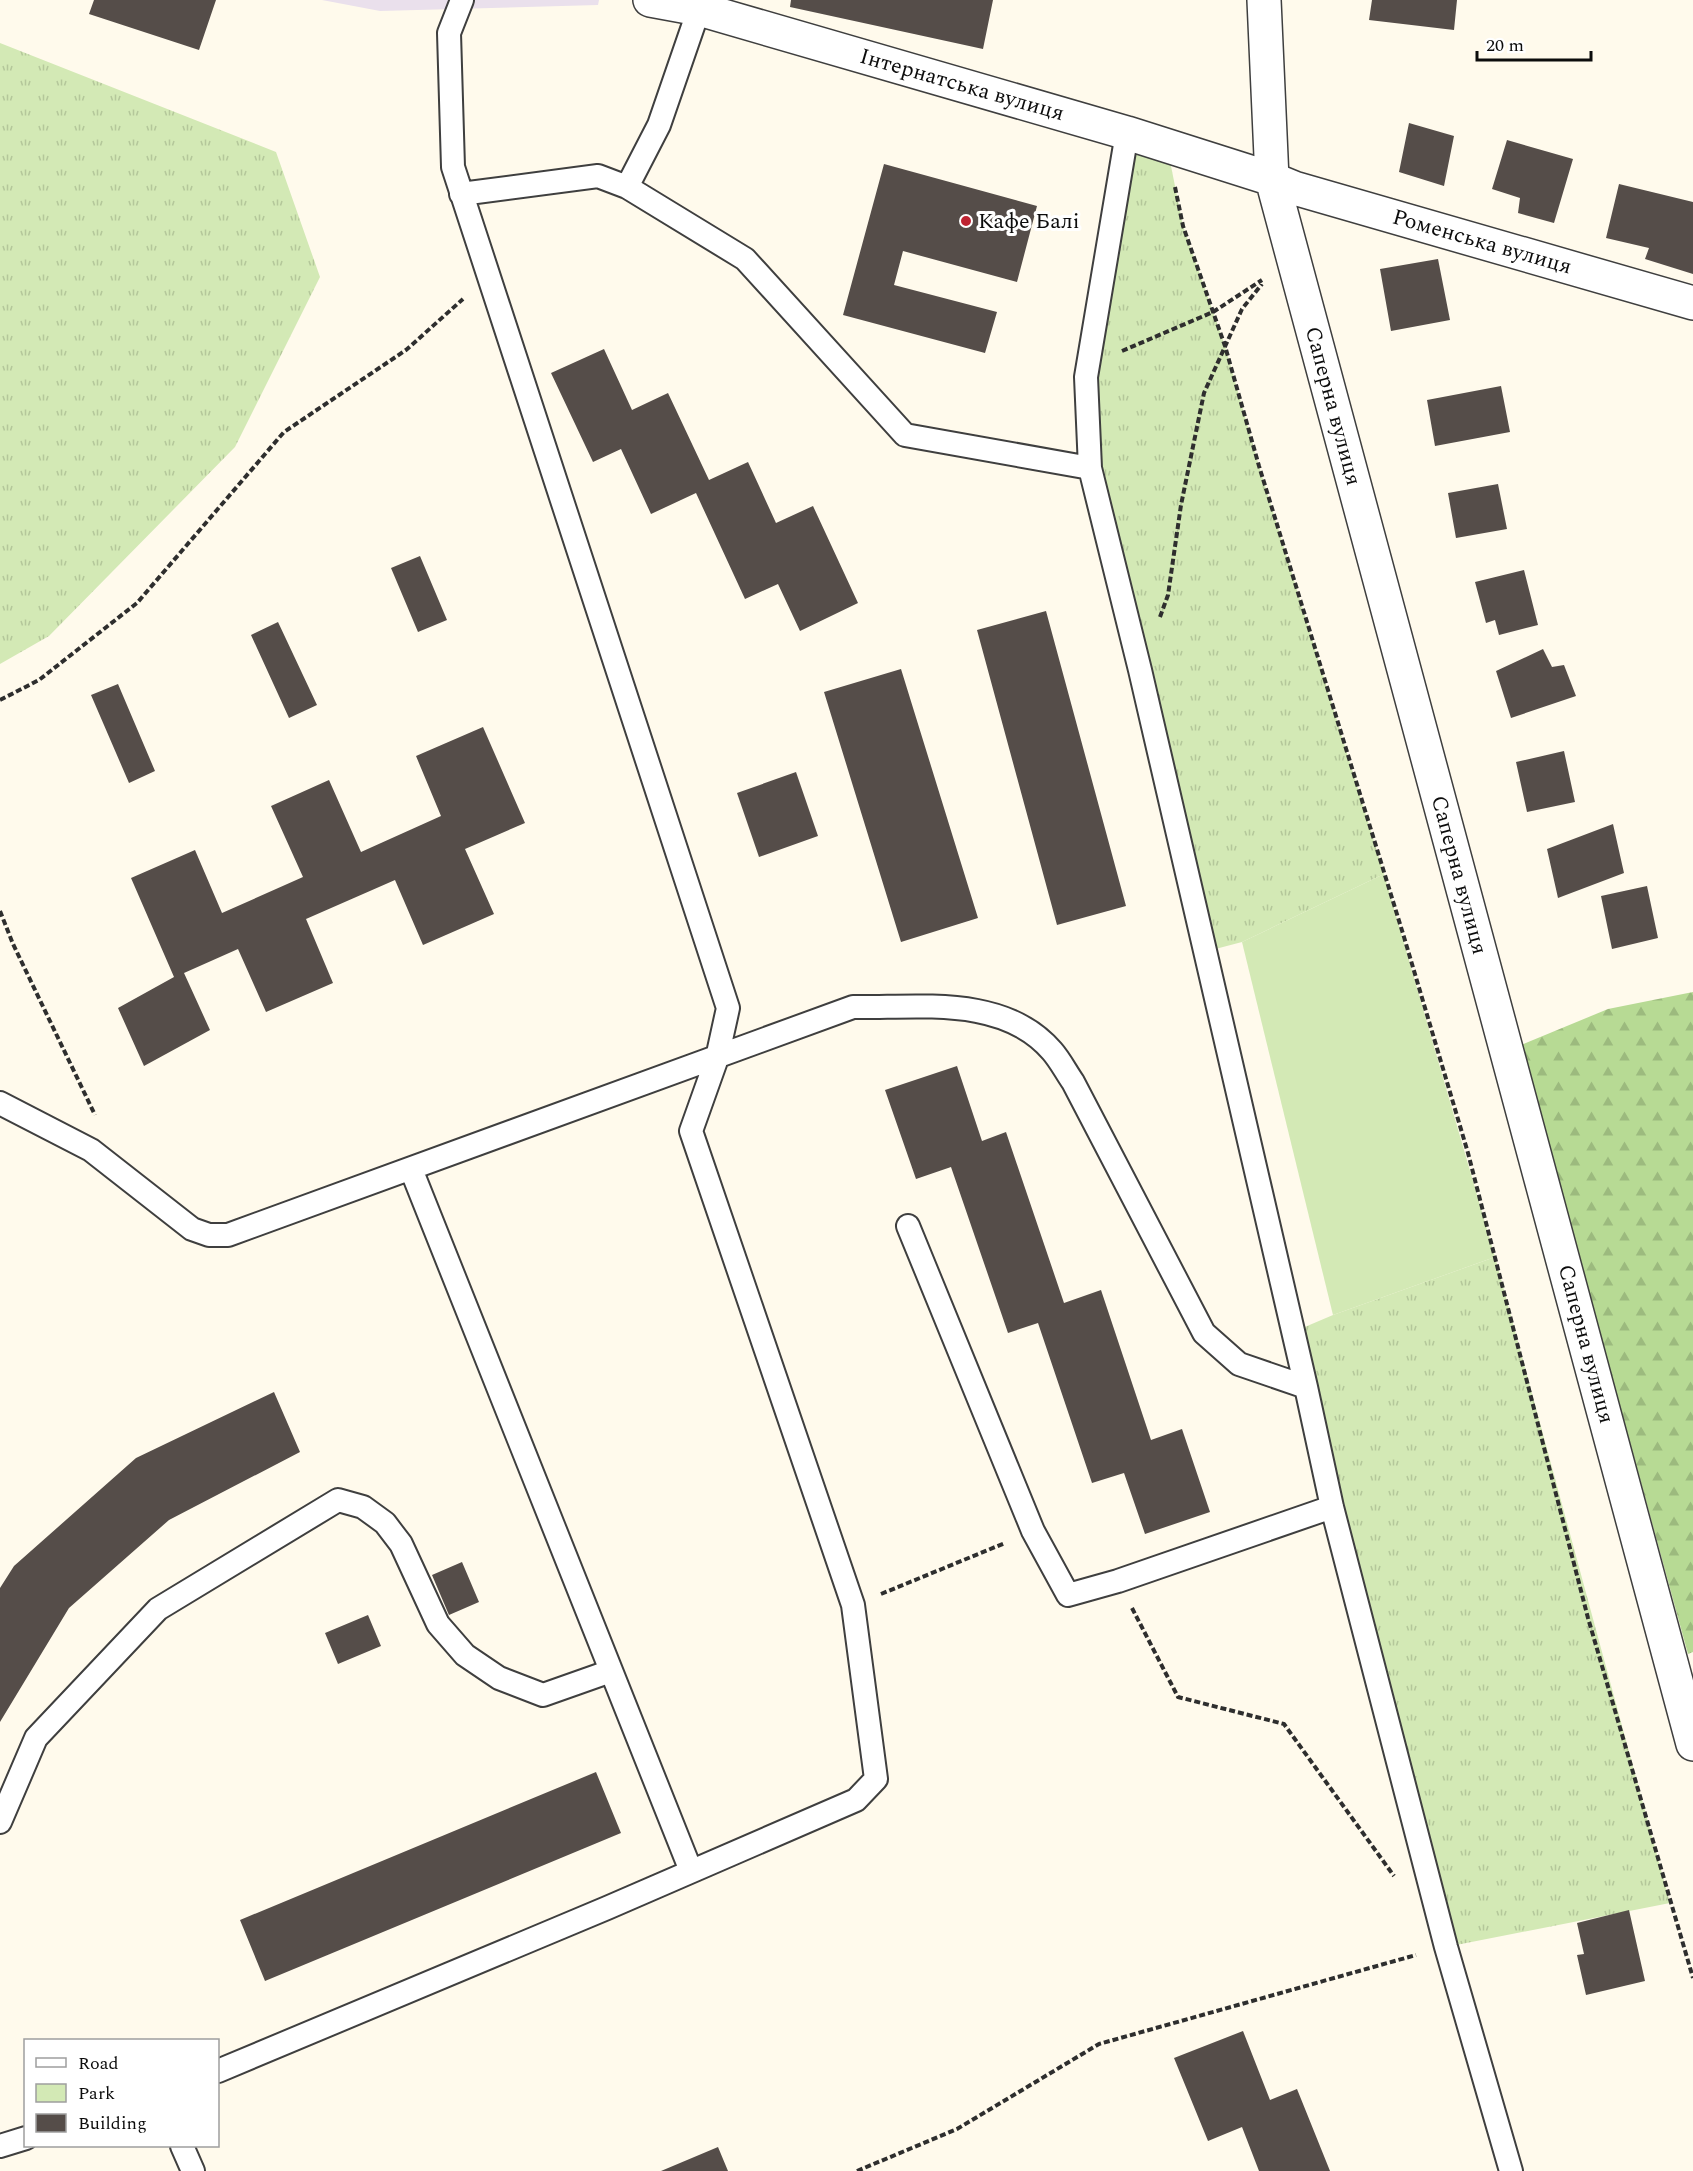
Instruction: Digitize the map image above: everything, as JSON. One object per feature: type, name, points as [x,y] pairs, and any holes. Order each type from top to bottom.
[{"type":"street","name":"Інтернатська вулиця","points":[[650,0],[699,9],[1127,133],[1272,179]]},
{"type":"street","name":"Саперна вулиця","points":[[1264,0],[1272,179],[1693,1744]]},
{"type":"street","name":"Роменська вулиця","points":[[1272,179],[1294,188],[1693,303]]},
{"type":"lane","points":[[219,2071],[856,1800],[876,1779],[853,1605],[692,1131],[717,1058],[728,1008],[453,167],[449,33],[462,0]]},
{"type":"lane","points":[[627,187],[660,125],[699,9]]},
{"type":"lane","points":[[1127,133],[1086,377],[1090,468],[1140,670],[1332,1507],[1446,1947],[1511,2171]]},
{"type":"lane","points":[[461,194],[598,176],[627,187],[745,259],[904,435],[1090,468]]},
{"type":"lane","points":[[0,1103],[91,1150],[192,1229],[209,1235],[228,1235],[853,1007],[960,1009],[988,1012],[1023,1027],[1052,1051],[1073,1082],[1204,1333],[1239,1364],[1306,1387]]},
{"type":"lane","points":[[411,1169],[691,1871]]},
{"type":"lane","points":[[908,1226],[1034,1531],[1068,1595],[1118,1581],[1332,1507]]},
{"type":"lane","points":[[0,1822],[36,1738],[158,1609],[338,1500],[363,1507],[385,1523],[401,1545],[438,1624],[465,1655],[499,1678],[543,1695],[611,1671]]},
{"type":"lane","points":[[0,2146],[24,2139]]},
{"type":"lane","points":[[183,2147],[193,2171]]},
{"type":"path","points":[[1167,146],[1183,226],[1225,346],[1258,466],[1404,937],[1468,1154],[1588,1618],[1693,1978]]},
{"type":"path","points":[[1088,366],[1213,312],[1269,276],[1242,309],[1204,393],[1181,505],[1168,595],[1140,670]]},
{"type":"path","points":[[0,700],[39,680],[137,603],[284,432],[406,350],[488,278]]},
{"type":"path","points":[[0,911],[13,944],[98,1123]]},
{"type":"path","points":[[853,1605],[1034,1531]]},
{"type":"path","points":[[1118,1581],[1178,1697],[1284,1724],[1399,1884]]},
{"type":"path","points":[[856,2171],[957,2129],[1099,2044],[1446,1947]]},
{"type":"shaded area","points":[[322,0],[599,0],[598,5],[380,11]]},
{"type":"green space","points":[[0,43],[276,152],[320,277],[235,447],[49,636],[0,664]]},
{"type":"green space","points":[[1127,133],[1167,146],[1183,226],[1225,346],[1259,466],[1384,874],[1242,942],[1204,952],[1090,468],[1086,377]]},
{"type":"green space","points":[[1384,874],[1495,1257],[1333,1315],[1242,942]]},
{"type":"green space","points":[[1693,992],[1693,1652],[1688,1654],[1521,1045],[1608,1009]]},
{"type":"green space","points":[[1495,1257],[1670,1903],[1446,1947],[1293,1332],[1333,1315]]},
{"type":"building","points":[[94,0],[216,0],[199,50],[89,14]]},
{"type":"building","points":[[791,0],[993,0],[983,49],[790,7]]},
{"type":"building","points":[[1372,0],[1457,0],[1454,30],[1369,20]]},
{"type":"building","points":[[1409,123],[1454,136],[1444,186],[1399,172]]},
{"type":"building","points":[[1507,140],[1573,159],[1554,223],[1518,213],[1520,198],[1492,189]]},
{"type":"building","points":[[884,164],[1037,206],[1017,282],[903,251],[894,285],[997,312],[985,353],[843,315]]},
{"type":"building","points":[[1619,184],[1693,202],[1693,274],[1645,259],[1649,248],[1606,238]]},
{"type":"building","points":[[1438,259],[1450,320],[1391,331],[1380,269]]},
{"type":"building","points":[[604,349],[632,410],[668,393],[709,480],[748,462],[776,523],[813,506],[858,603],[800,631],[778,584],[745,599],[696,493],[651,514],[621,449],[593,462],[551,373]]},
{"type":"building","points":[[1501,386],[1510,432],[1435,446],[1427,400]]},
{"type":"building","points":[[1498,484],[1507,529],[1456,538],[1448,493]]},
{"type":"building","points":[[420,556],[447,620],[418,632],[391,568]]},
{"type":"building","points":[[1524,570],[1538,625],[1499,635],[1495,620],[1486,623],[1475,582]]},
{"type":"building","points":[[1046,611],[1126,906],[1057,925],[977,630]]},
{"type":"building","points":[[278,622],[317,705],[289,718],[251,635]]},
{"type":"building","points":[[1543,649],[1552,667],[1564,665],[1576,696],[1511,718],[1496,671]]},
{"type":"building","points":[[901,669],[978,918],[901,942],[824,692]]},
{"type":"building","points":[[118,684],[155,771],[129,783],[91,695]]},
{"type":"building","points":[[483,727],[525,823],[465,849],[494,914],[423,945],[395,880],[306,919],[333,983],[266,1012],[238,949],[184,973],[210,1030],[144,1066],[118,1008],[174,977],[131,878],[195,850],[222,913],[303,877],[271,806],[329,780],[361,852],[441,816],[416,756]]},
{"type":"building","points":[[1564,751],[1575,802],[1527,812],[1516,762]]},
{"type":"building","points":[[796,772],[818,836],[759,857],[737,793]]},
{"type":"building","points":[[1613,824],[1624,873],[1558,898],[1547,849]]},
{"type":"building","points":[[1647,886],[1658,938],[1612,949],[1601,896]]},
{"type":"building","points":[[957,1066],[982,1141],[1006,1132],[1064,1303],[1101,1290],[1151,1440],[1182,1429],[1210,1512],[1145,1534],[1124,1473],[1092,1483],[1038,1323],[1008,1333],[951,1167],[916,1179],[885,1090]]},
{"type":"building","points":[[274,1392],[300,1452],[169,1520],[69,1608],[0,1722],[0,1588],[14,1566],[136,1458]]},
{"type":"building","points":[[462,1562],[479,1602],[449,1615],[432,1575]]},
{"type":"building","points":[[368,1615],[381,1646],[338,1664],[325,1633]]},
{"type":"building","points":[[596,1772],[621,1833],[265,1981],[240,1920]]},
{"type":"building","points":[[1629,1910],[1645,1981],[1586,1995],[1577,1955],[1584,1954],[1577,1923]]},
{"type":"building","points":[[1243,2031],[1270,2100],[1297,2089],[1330,2171],[1259,2171],[1242,2127],[1208,2141],[1174,2058]]},
{"type":"building","points":[[718,2147],[728,2171],[661,2171]]},
{"type":"place","name":"Кафе Балі","points":[[966,221]]}]
